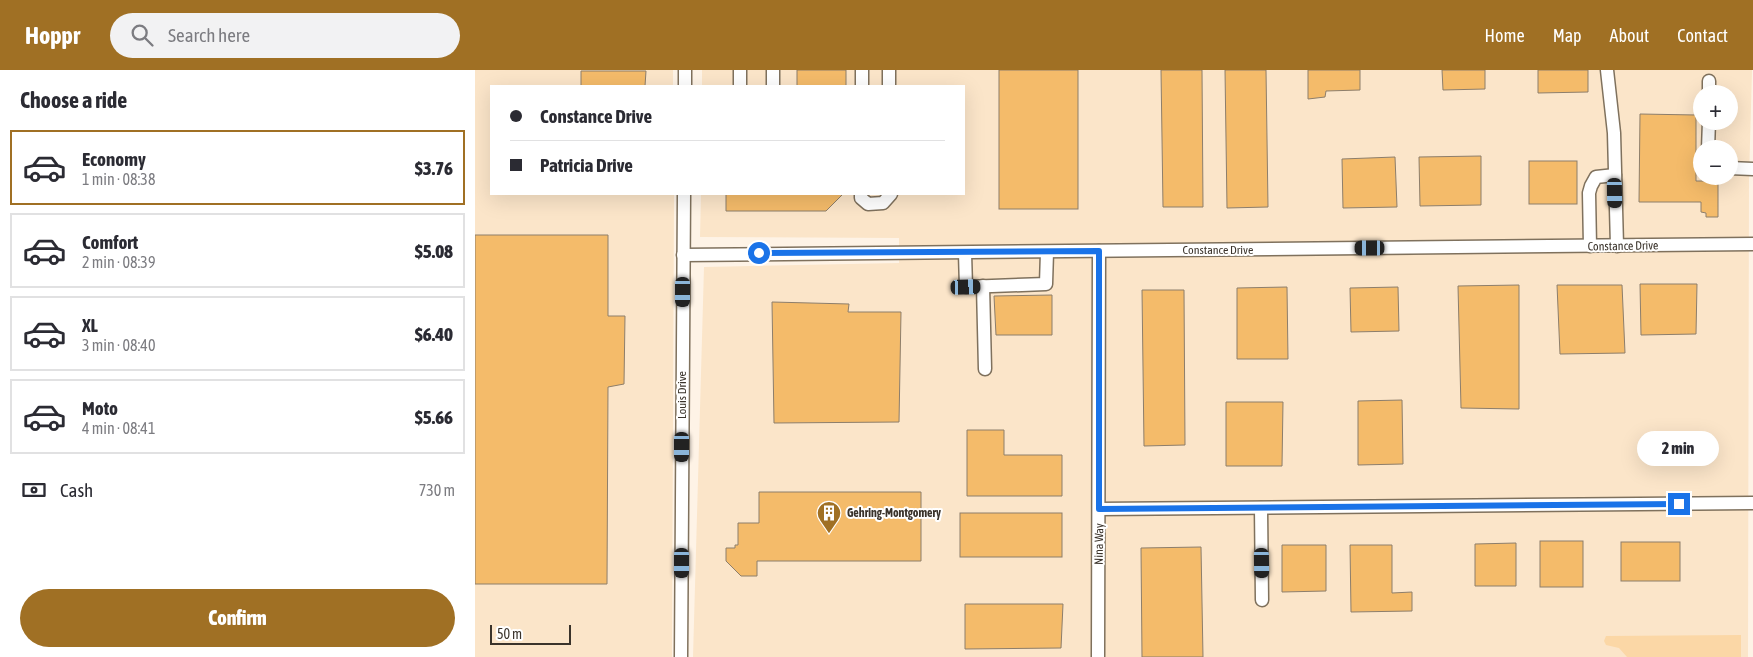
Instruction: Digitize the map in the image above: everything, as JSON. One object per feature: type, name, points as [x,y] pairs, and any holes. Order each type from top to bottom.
[{"type":"street","points":[[685,70],[685,85]]},
{"type":"street","points":[[740,70],[740,85]]},
{"type":"street","points":[[773,70],[773,85]]},
{"type":"street","points":[[862,70],[862,85]]},
{"type":"street","points":[[889,70],[889,85]]},
{"type":"street","points":[[1607,70],[1614,133],[1617,246]]},
{"type":"street","points":[[1738,168],[1753,169]]},
{"type":"street","points":[[1590,246],[1589,193],[1591,186],[1596,177],[1615,175]]},
{"type":"street","name":"Louis Drive","points":[[681,657],[684,195]]},
{"type":"street","points":[[861,195],[861,198],[867,204],[883,204],[890,195]]},
{"type":"street","name":"Constance Drive","points":[[683,255],[1753,244]]},
{"type":"street","name":"Nina Way","points":[[1098,657],[1099,251]]},
{"type":"street","points":[[965,253],[966,287],[1046,284],[1047,252]]},
{"type":"street","points":[[983,286],[985,368]]},
{"type":"street","points":[[1099,509],[1753,503]]},
{"type":"street","points":[[1261,508],[1262,600]]},
{"type":"shaded area","points":[[475,70],[673,70],[673,85],[490,85],[490,195],[674,195],[672,657],[475,657]]},
{"type":"shaded area","points":[[702,70],[1752,70],[1749,179],[1748,657],[693,657],[704,267],[899,263],[899,238],[700,237],[701,195],[965,195],[965,85],[702,85]]},
{"type":"shaded area","points":[[1741,635],[1741,657],[1627,657],[1619,648],[1606,645],[1604,641],[1606,636]]},
{"type":"building","points":[[797,70],[846,70],[846,85],[797,85]]},
{"type":"building","points":[[999,70],[1078,70],[1078,209],[999,209]]},
{"type":"building","points":[[1161,70],[1202,70],[1203,207],[1163,207]]},
{"type":"building","points":[[1225,70],[1266,70],[1268,207],[1227,208]]},
{"type":"building","points":[[1308,70],[1360,70],[1360,90],[1326,91],[1325,97],[1308,99]]},
{"type":"building","points":[[1442,70],[1485,70],[1485,89],[1443,90]]},
{"type":"building","points":[[1538,70],[1588,70],[1588,92],[1538,93]]},
{"type":"building","points":[[581,71],[646,71],[645,85],[581,85]]},
{"type":"building","points":[[1640,114],[1693,115],[1693,130],[1696,130],[1696,140],[1693,140],[1693,185],[1718,185],[1718,217],[1706,217],[1706,213],[1701,212],[1701,202],[1639,202]]},
{"type":"building","points":[[1481,156],[1481,205],[1420,206],[1419,157]]},
{"type":"building","points":[[1395,157],[1397,207],[1343,208],[1342,159]]},
{"type":"building","points":[[1529,161],[1577,161],[1577,204],[1529,204]]},
{"type":"building","points":[[726,195],[842,195],[826,211],[726,211]]},
{"type":"building","points":[[475,235],[608,235],[608,316],[625,316],[624,384],[608,387],[607,584],[475,584]]},
{"type":"building","points":[[1640,284],[1697,284],[1696,334],[1641,335]]},
{"type":"building","points":[[1519,285],[1519,409],[1461,408],[1458,286]]},
{"type":"building","points":[[1557,285],[1622,285],[1625,353],[1560,354]]},
{"type":"building","points":[[1287,287],[1288,359],[1237,359],[1237,288]]},
{"type":"building","points":[[1398,287],[1399,331],[1351,332],[1350,288]]},
{"type":"building","points":[[1142,290],[1184,290],[1185,445],[1144,446]]},
{"type":"building","points":[[1052,295],[1052,335],[996,335],[994,296]]},
{"type":"building","points":[[772,302],[849,304],[848,312],[901,312],[899,422],[774,423]]},
{"type":"building","points":[[1402,400],[1403,464],[1358,465],[1358,401]]},
{"type":"building","points":[[1226,402],[1283,402],[1282,466],[1226,466]]},
{"type":"building","points":[[967,430],[1004,430],[1004,455],[1062,455],[1062,496],[967,496]]},
{"type":"building","name":"Gehring-Montgomery","points":[[759,492],[921,492],[921,561],[757,561],[757,576],[741,576],[726,561],[726,548],[735,548],[735,545],[738,545],[738,523],[759,523]]},
{"type":"building","points":[[960,513],[1062,513],[1062,557],[960,557]]},
{"type":"building","points":[[1540,541],[1583,541],[1583,587],[1540,587]]},
{"type":"building","points":[[1621,542],[1680,542],[1680,581],[1621,581]]},
{"type":"building","points":[[1516,543],[1516,586],[1475,586],[1475,544]]},
{"type":"building","points":[[1282,545],[1326,545],[1326,591],[1282,592]]},
{"type":"building","points":[[1350,545],[1392,545],[1392,593],[1412,592],[1412,611],[1351,612]]},
{"type":"building","points":[[1201,547],[1203,657],[1142,657],[1141,548]]},
{"type":"building","points":[[965,604],[1063,604],[1061,648],[965,649]]},
{"type":"place","name":"Gehring-Montgomery","points":[[829,534]]},
{"type":"route","points":[[759,253],[1099,251],[1099,509],[1679,504]]}]
